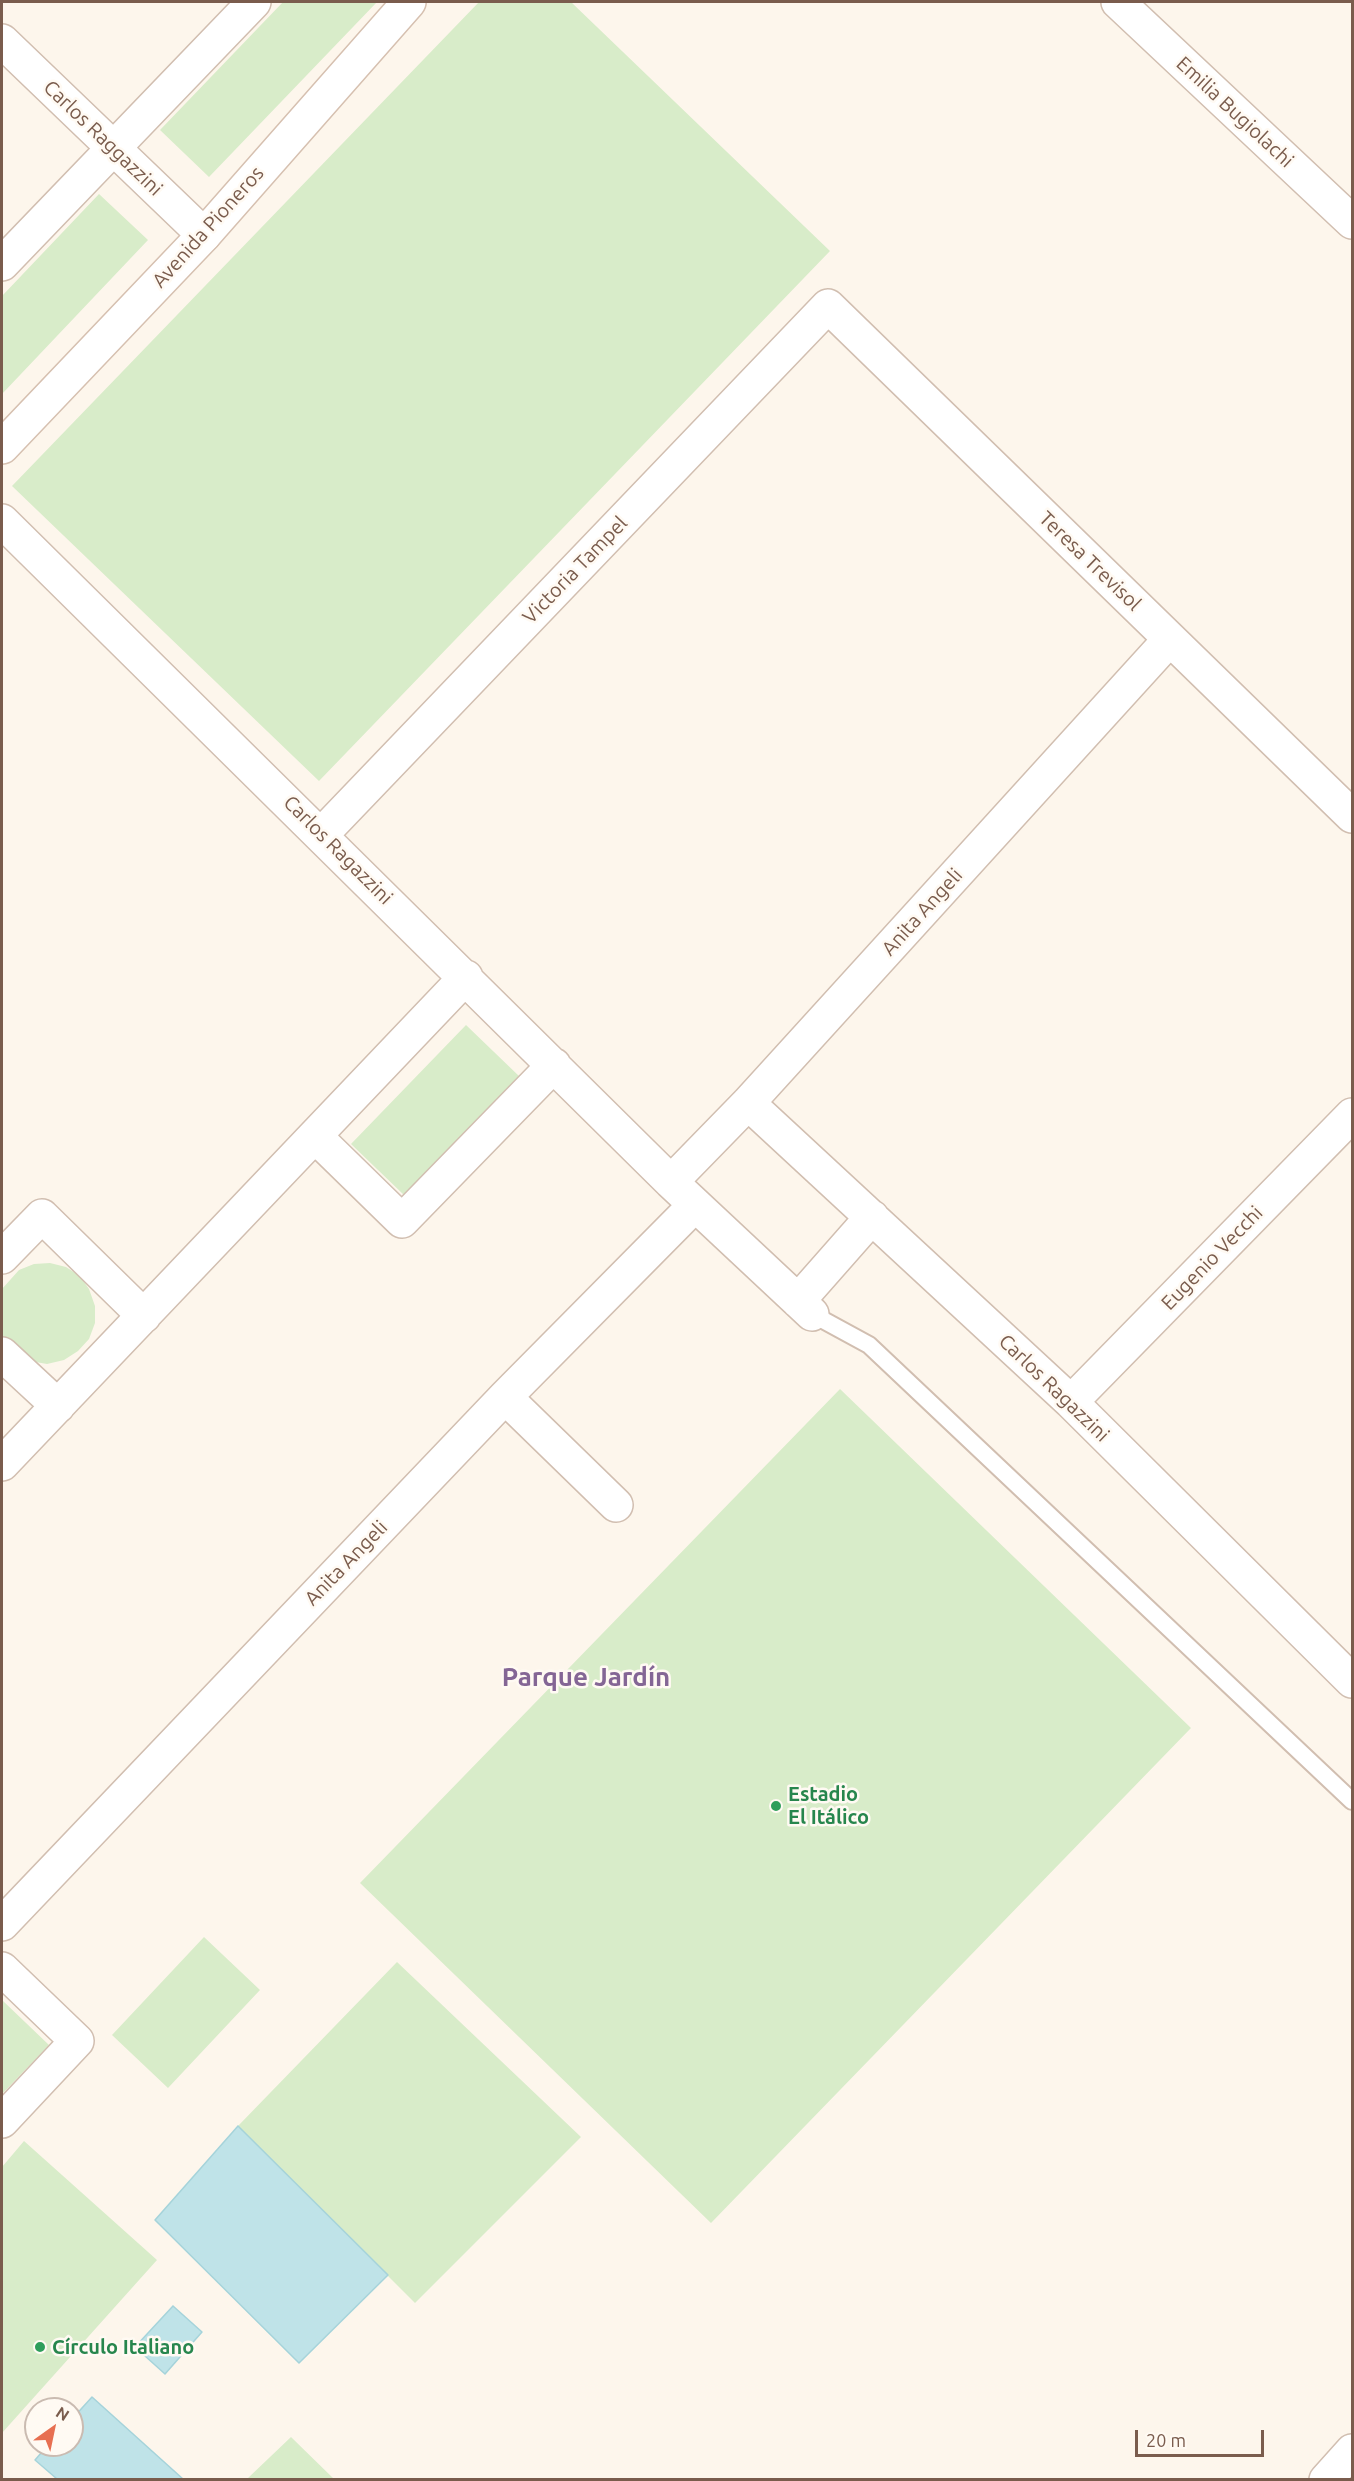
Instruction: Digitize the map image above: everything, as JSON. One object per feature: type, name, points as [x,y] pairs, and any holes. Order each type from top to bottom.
[{"type":"street","points":[[2,264],[254,2]]},
{"type":"street","name":"Avenida Pioneros","points":[[2,447],[204,235],[408,2]]},
{"type":"street","name":"Emilia Bugiolachi","points":[[1118,2],[1353,222]]},
{"type":"street","name":"Carlos Raggazzini","points":[[2,41],[204,235]]},
{"type":"street","name":"Teresa Trevisol","points":[[828,306],[1353,816]]},
{"type":"street","name":"Victoria Tampel","points":[[321,834],[828,306]]},
{"type":"street","name":"Carlos Ragazzini","points":[[2,521],[671,1182],[805,1308]]},
{"type":"street","name":"Anita Angeli","points":[[671,1182],[748,1103],[1170,639]]},
{"type":"street","points":[[2,1464],[466,977]]},
{"type":"street","points":[[315,1136],[402,1221],[554,1065]]},
{"type":"street","name":"Carlos Ragazzini","points":[[748,1103],[1071,1402],[1353,1681]]},
{"type":"street","name":"Eugenio Vecchi","points":[[1071,1402],[1353,1115]]},
{"type":"street","name":"Anita Angeli","points":[[2,1924],[505,1397],[695,1205]]},
{"type":"street","points":[[2,1257],[42,1216],[144,1316]]},
{"type":"street","points":[[805,1308],[872,1217]]},
{"type":"street","points":[[2,1354],[58,1406]]},
{"type":"street","points":[[505,1397],[616,1504]]},
{"type":"street","points":[[2,1969],[77,2041],[2,2121]]},
{"type":"street","points":[[1326,2480],[1353,2451]]},
{"type":"lane","points":[[805,1308],[869,1345],[1353,1801]]},
{"type":"green space","points":[[283,2],[377,2],[209,177],[160,130]]},
{"type":"green space","points":[[479,2],[571,2],[830,251],[319,781],[12,486]]},
{"type":"green space","points":[[99,194],[148,240],[2,394],[2,296]]},
{"type":"green space","points":[[466,1025],[520,1077],[405,1196],[351,1144]]},
{"type":"green space","points":[[50,1263],[66,1267],[80,1276],[89,1289],[95,1306],[95,1323],[89,1339],[78,1351],[64,1360],[47,1364],[30,1361],[3,1341],[2,1289],[19,1270],[34,1264]]},
{"type":"green space","name":"Estadio El Itálico","points":[[840,1389],[1191,1728],[711,2223],[360,1883]]},
{"type":"green space","points":[[204,1937],[260,1990],[168,2088],[112,2035]]},
{"type":"green space","points":[[397,1962],[581,2137],[415,2303],[238,2126]]},
{"type":"green space","points":[[2,2000],[49,2045],[2,2094]]},
{"type":"green space","name":"Círculo Italiano","points":[[24,2141],[157,2260],[34,2397],[24,2397],[24,2408],[2,2433],[2,2167]]},
{"type":"green space","points":[[291,2437],[334,2479],[248,2478]]},
{"type":"water","points":[[238,2126],[388,2275],[299,2363],[155,2220]]},
{"type":"water","points":[[173,2306],[202,2332],[165,2374],[135,2347]]},
{"type":"water","name":"Círculo Italiano","points":[[92,2397],[183,2479],[57,2479],[35,2460],[38,2457],[84,2457],[84,2406]]},
{"type":"place","name":"Estadio El Itálico","points":[[776,1806]]},
{"type":"place","name":"Círculo Italiano","points":[[40,2347]]},
{"type":"district","name":"Parque Jardín","points":[[586,1677]]}]
